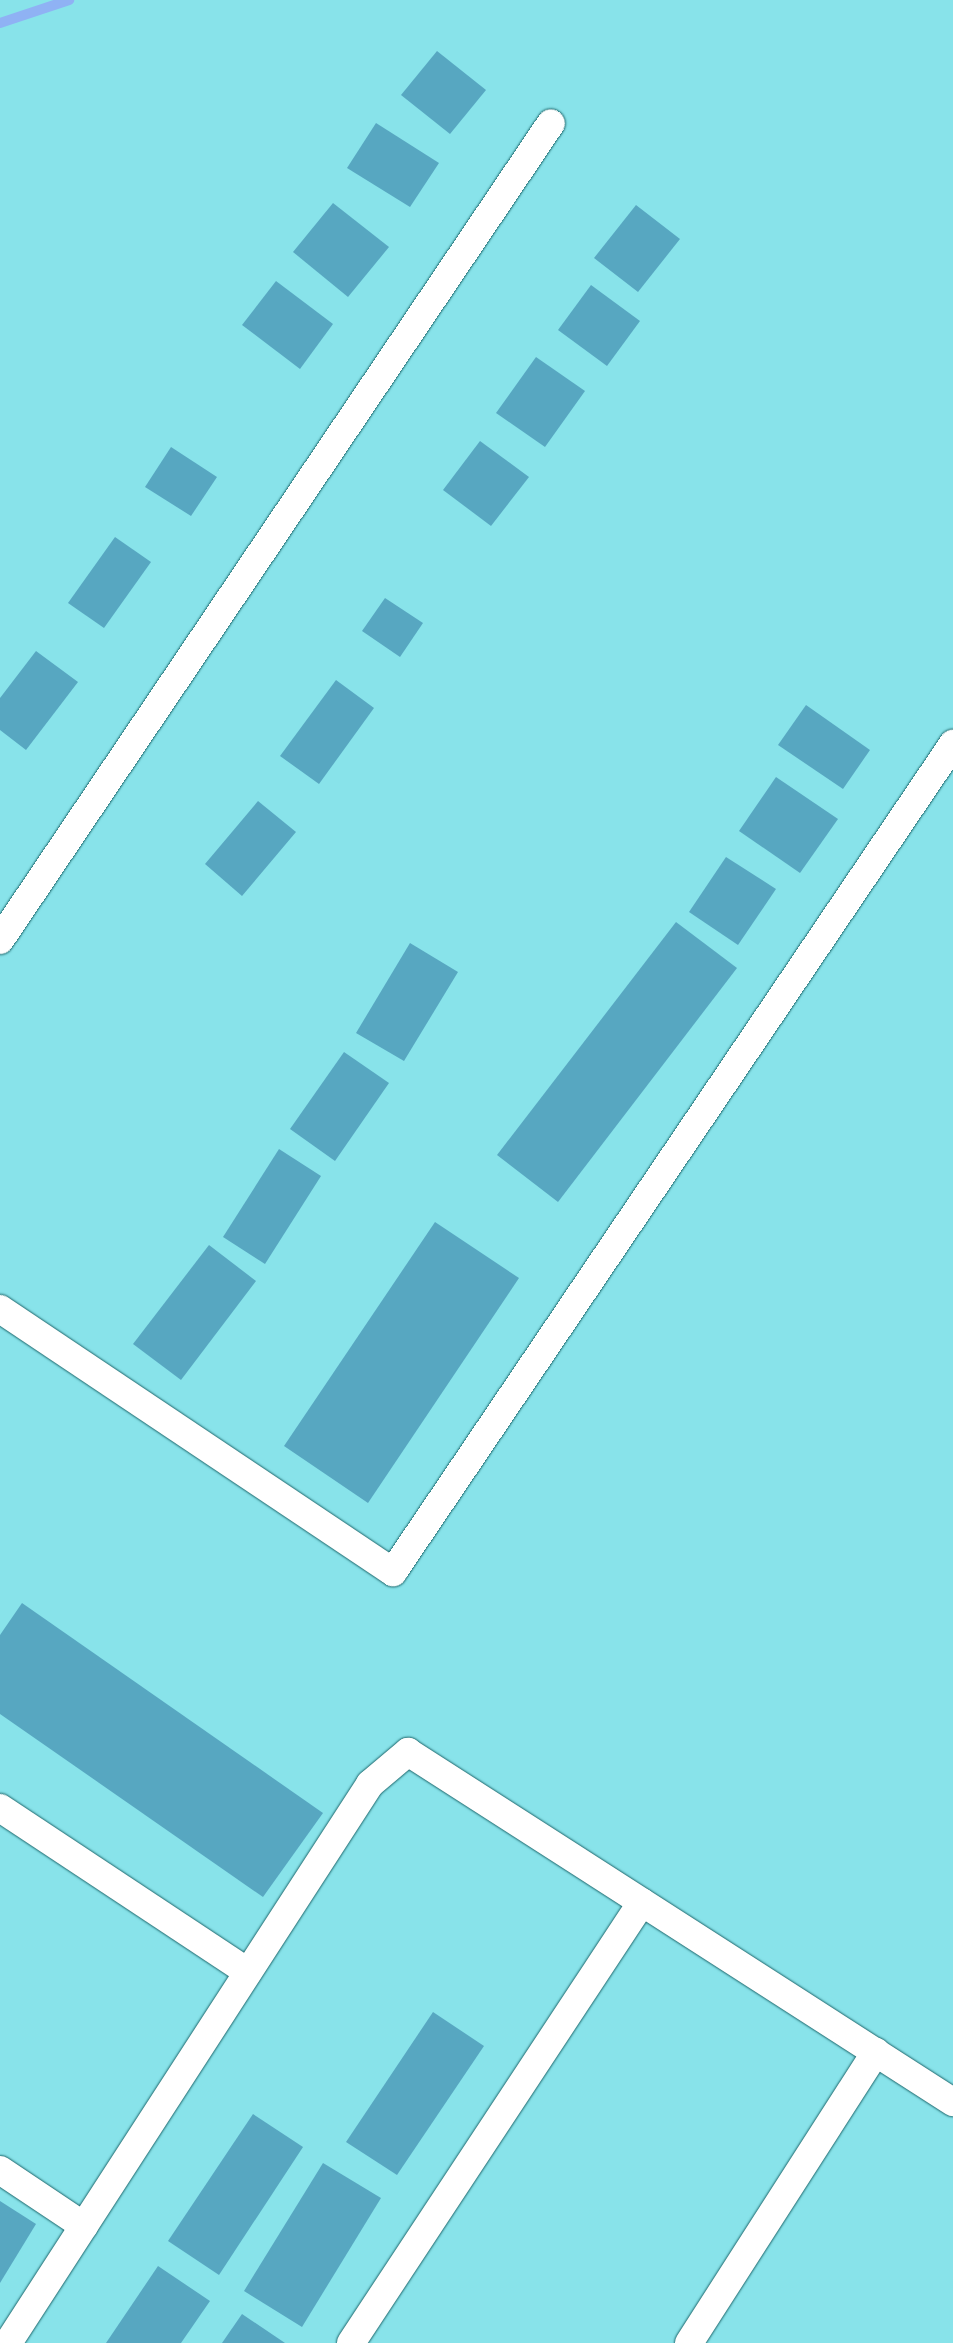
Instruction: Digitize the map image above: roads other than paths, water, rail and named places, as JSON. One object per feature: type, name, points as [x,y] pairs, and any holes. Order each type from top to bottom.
[{"type":"street","points":[[0,940],[551,123]]},
{"type":"street","points":[[0,1309],[393,1572],[953,744]]},
{"type":"street","points":[[8,2343],[370,1784],[408,1752],[953,2102]]},
{"type":"street","points":[[0,1808],[248,1972]]},
{"type":"street","points":[[351,2343],[642,1902]]},
{"type":"street","points":[[689,2343],[876,2052]]},
{"type":"street","points":[[0,2170],[84,2226]]},
{"type":"waterway","points":[[0,23],[69,0]]}]
